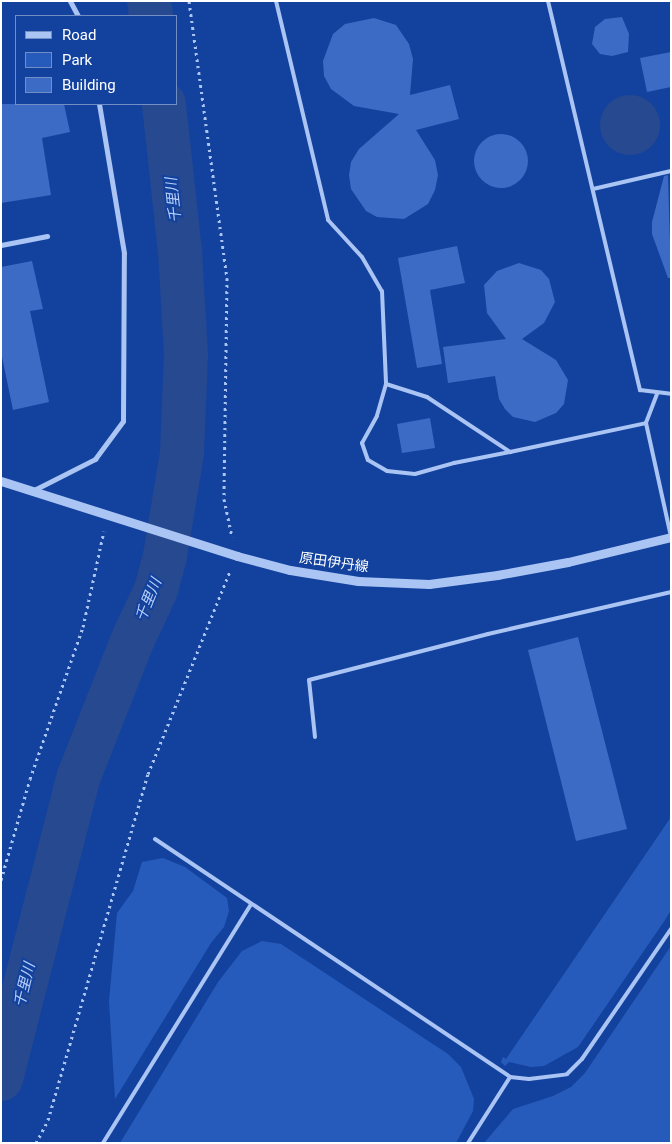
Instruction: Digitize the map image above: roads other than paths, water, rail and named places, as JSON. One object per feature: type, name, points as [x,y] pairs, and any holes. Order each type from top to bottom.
[{"type":"street","points":[[70,1],[77,15]]},
{"type":"street","points":[[32,491],[95,458],[123,420],[124,253],[99,105]]},
{"type":"street","points":[[1,245],[47,236]]},
{"type":"street","name":"原田伊丹線","points":[[1,481],[108,513],[237,556],[290,570],[358,581],[429,584],[568,562],[671,537]]},
{"type":"lane","points":[[276,1],[328,220],[362,257],[382,291],[386,384],[377,416],[362,443],[368,460],[387,471],[415,474],[454,463],[646,423]]},
{"type":"lane","points":[[548,1],[640,390],[657,394],[671,394]]},
{"type":"lane","points":[[592,189],[671,171]]},
{"type":"lane","points":[[386,384],[427,397],[510,452]]},
{"type":"lane","points":[[657,394],[646,423],[671,537]]},
{"type":"lane","points":[[315,737],[309,680],[488,634],[671,592]]},
{"type":"lane","points":[[155,840],[510,1077],[529,1079],[567,1074],[582,1059],[671,929]]},
{"type":"lane","points":[[103,1143],[251,904]]},
{"type":"lane","points":[[468,1143],[510,1077]]},
{"type":"waterway","name":"千里川","points":[[149,1],[151,15]]},
{"type":"waterway","name":"千里川","points":[[1,1079],[79,776],[133,639],[156,590],[165,556],[182,453],[186,355],[180,252],[164,105]]}]
